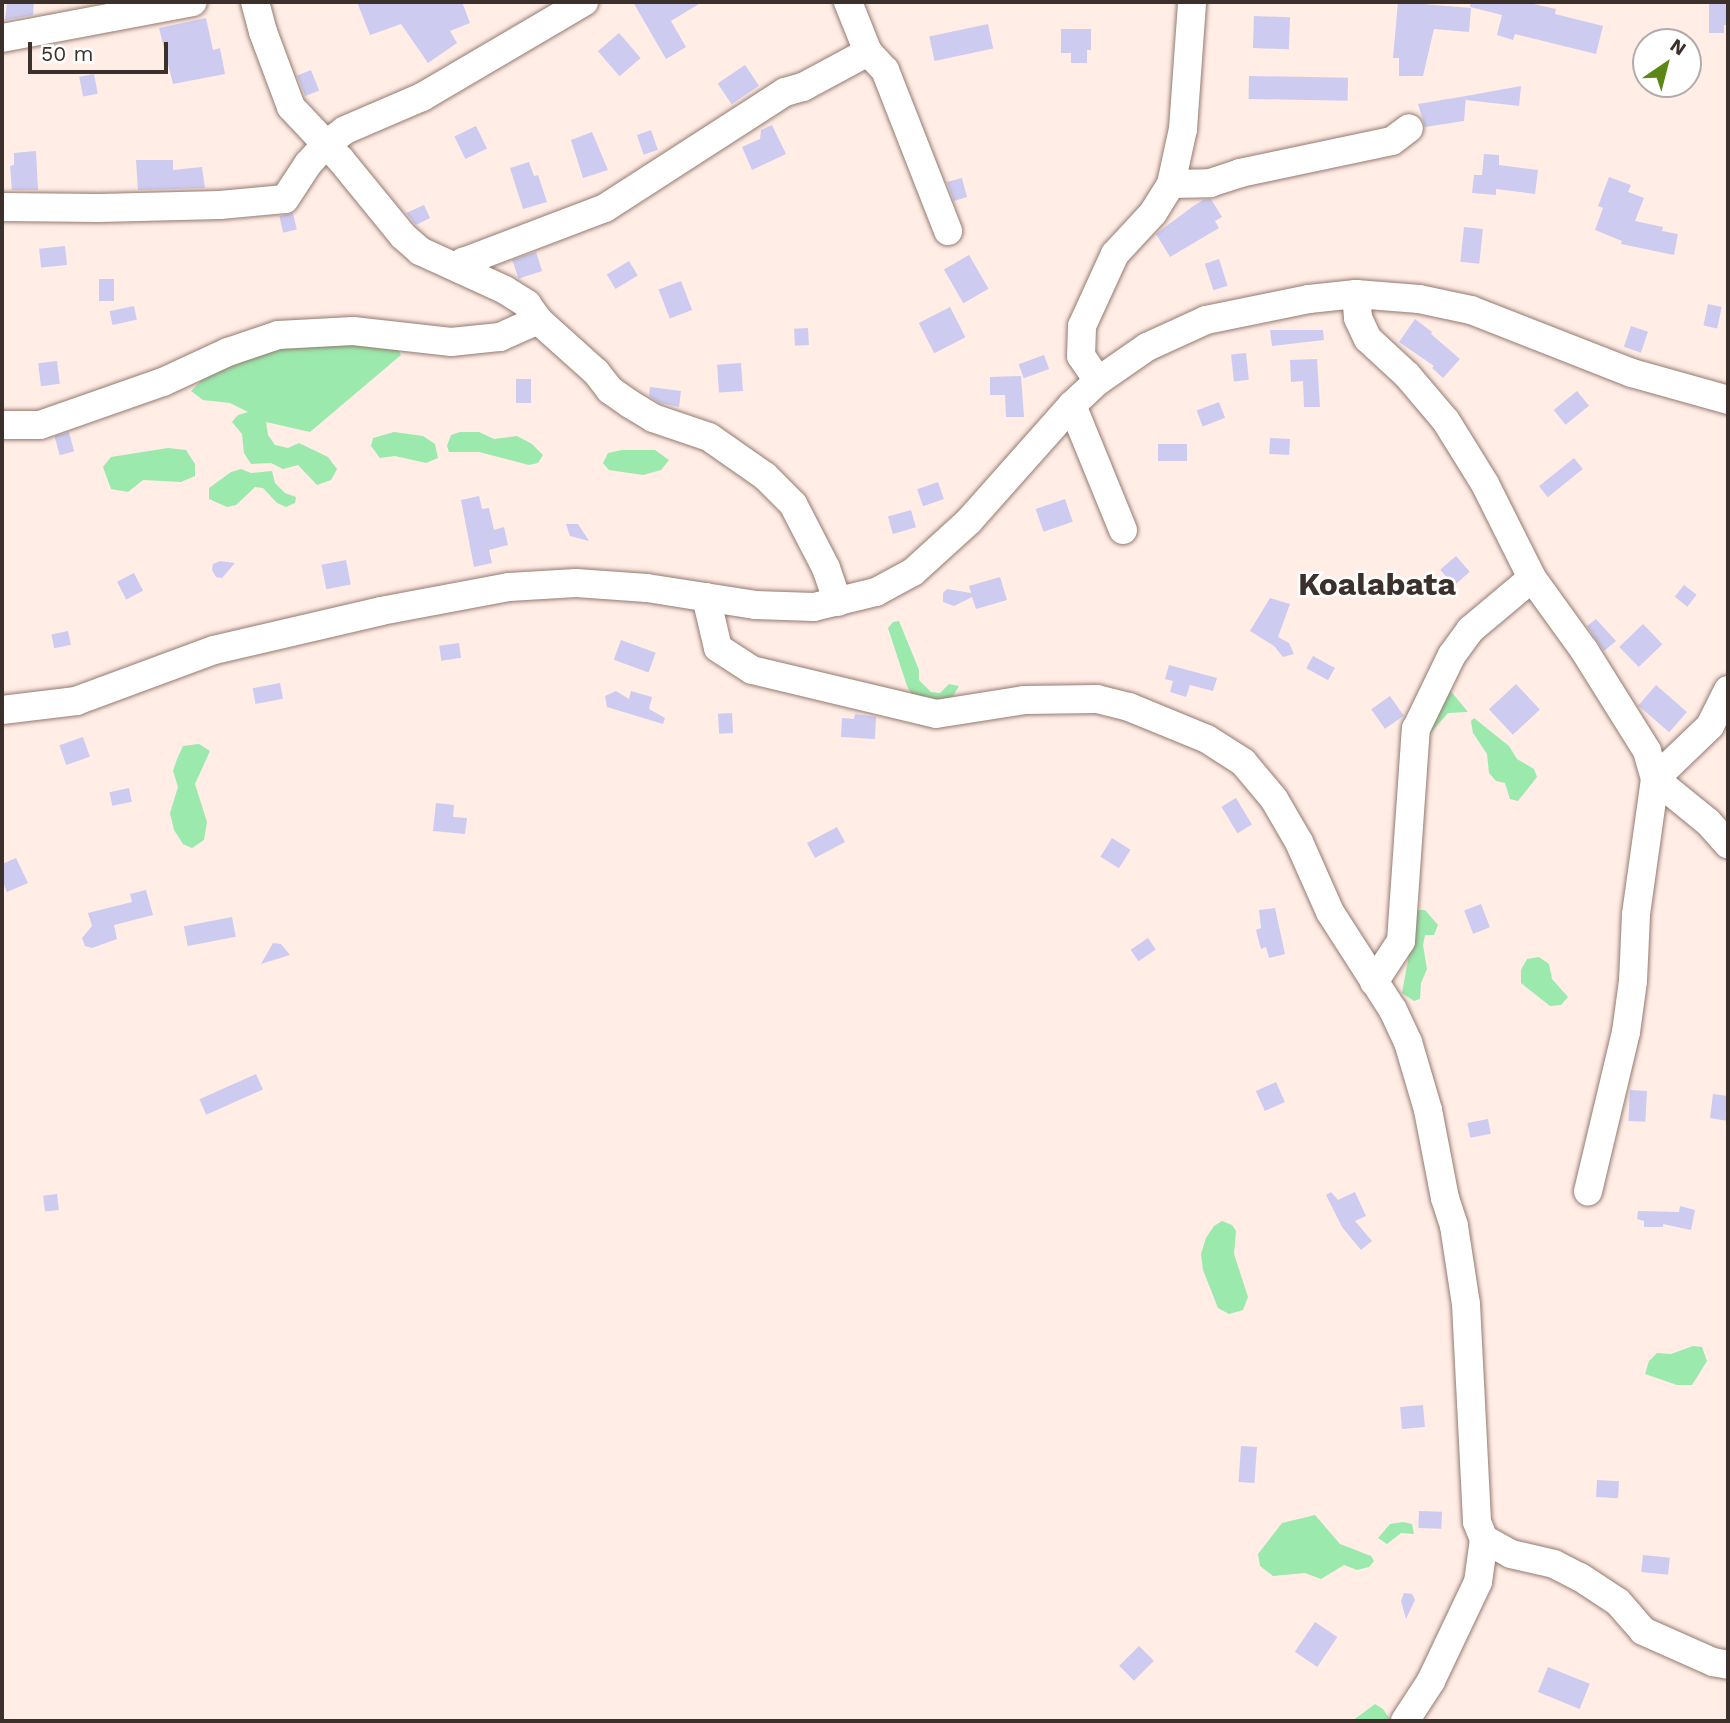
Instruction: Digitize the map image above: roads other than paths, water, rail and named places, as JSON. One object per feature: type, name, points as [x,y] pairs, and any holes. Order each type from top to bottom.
[{"type":"street","points":[[2,38],[193,2]]},
{"type":"street","points":[[255,2],[263,32],[291,107],[324,146],[341,160],[403,236],[419,251],[516,296],[534,312],[538,320],[596,372],[610,390],[630,404],[653,418],[709,437],[747,461],[781,489],[808,530],[838,602]]},
{"type":"street","points":[[2,207],[99,208],[285,199],[324,146],[345,130],[422,97],[584,2]]},
{"type":"street","points":[[848,2],[868,52],[885,70],[948,231]]},
{"type":"street","points":[[1098,381],[1081,356],[1082,326],[1115,254],[1153,213],[1171,184],[1183,129],[1192,2]]},
{"type":"street","points":[[460,269],[463,262],[605,208],[785,92],[803,87],[868,52]]},
{"type":"street","points":[[1171,184],[1210,183],[1240,173],[1392,141],[1409,128]]},
{"type":"street","points":[[1356,294],[1358,318],[1368,339],[1407,375],[1446,421],[1485,484],[1532,578],[1584,650],[1647,751],[1655,779],[1636,915],[1633,981],[1626,1032],[1588,1192]]},
{"type":"street","points":[[2,710],[76,701],[214,650],[498,588],[576,583],[755,605],[814,607],[876,592],[913,572],[969,521],[1073,405],[1098,381],[1147,347],[1206,320],[1309,299],[1356,294],[1419,299],[1471,310],[1632,373],[1728,400]]},
{"type":"street","points":[[2,425],[40,425],[163,383],[228,352],[278,335],[353,331],[451,342],[500,337],[538,320]]},
{"type":"street","points":[[1073,405],[1123,530]]},
{"type":"street","points":[[1374,982],[1401,941],[1416,729],[1452,655],[1470,630],[1532,578]]},
{"type":"street","points":[[706,597],[718,648],[752,670],[936,715],[1024,701],[1097,699],[1147,714],[1207,739],[1242,762],[1275,799],[1299,842],[1330,912],[1393,1010],[1409,1042],[1428,1110],[1445,1198],[1454,1226],[1470,1334],[1468,1366],[1477,1522],[1484,1539],[1478,1582],[1431,1681],[1405,1721]]},
{"type":"street","points":[[1655,779],[1710,726],[1728,690]]},
{"type":"street","points":[[1655,779],[1708,822],[1728,844]]},
{"type":"street","points":[[1484,1539],[1511,1554],[1554,1564],[1580,1577],[1618,1602],[1643,1632],[1713,1662],[1728,1665]]},
{"type":"district","name":"Koalabata","points":[[1377,584]]}]
